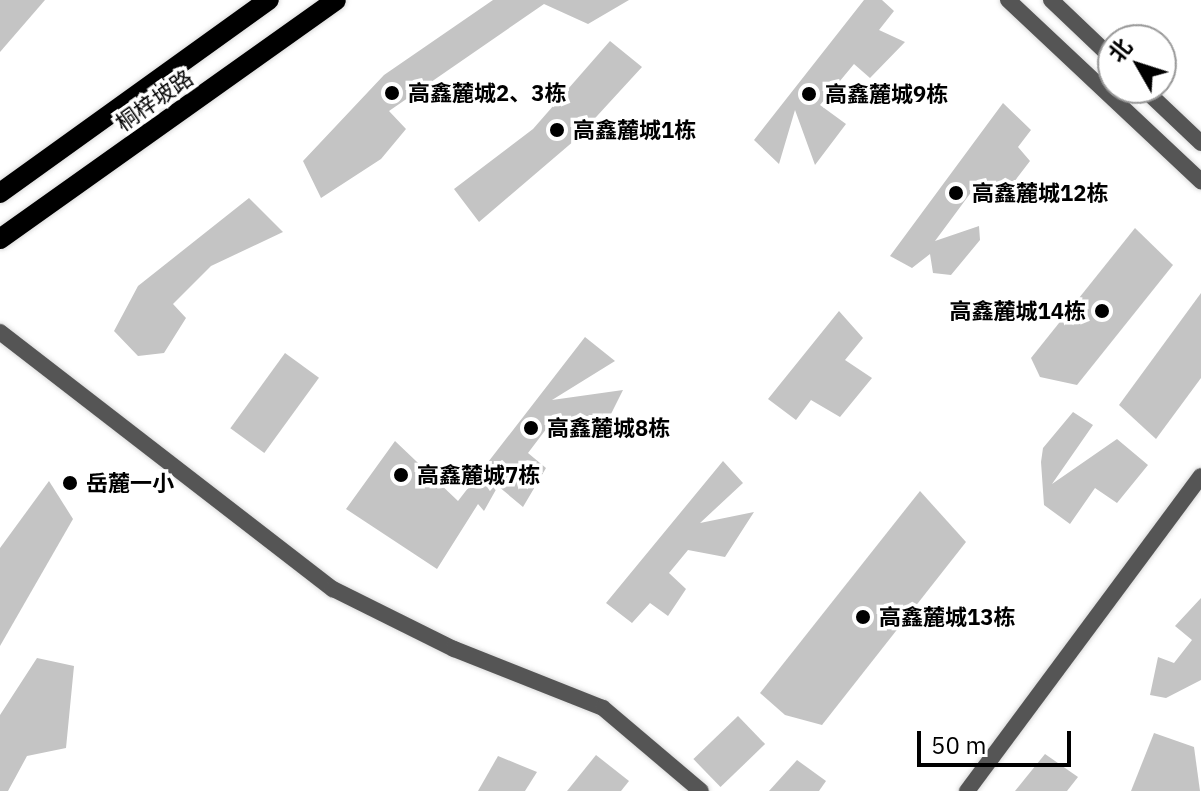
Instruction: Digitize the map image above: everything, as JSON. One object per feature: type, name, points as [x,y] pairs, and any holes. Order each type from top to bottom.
[{"type":"main road","name":"桐梓坡路","points":[[0,193],[269,0]]},
{"type":"main road","name":"桐梓坡路","points":[[0,239],[336,0]]},
{"type":"street","points":[[1008,0],[1201,181]]},
{"type":"street","points":[[1051,0],[1097,44]]},
{"type":"street","points":[[1160,104],[1201,143]]},
{"type":"street","points":[[0,332],[333,589],[454,649],[603,708],[701,791]]},
{"type":"street","points":[[967,791],[1201,476]]},
{"type":"building","points":[[0,0],[45,0],[0,52]]},
{"type":"building","name":"高鑫麓城2、3栋","points":[[493,0],[629,0],[588,24],[544,4],[389,111],[406,129],[381,159],[321,198],[303,161],[384,75]]},
{"type":"building","name":"高鑫麓城9栋","points":[[864,0],[882,0],[894,11],[879,30],[905,42],[870,78],[854,64],[820,105],[846,124],[815,165],[795,110],[779,164],[754,140]]},
{"type":"building","name":"高鑫麓城1栋","points":[[610,41],[642,67],[575,140],[479,222],[454,189],[533,129]]},
{"type":"building","name":"高鑫麓城12栋","points":[[1003,103],[1031,130],[1018,147],[1030,161],[1001,199],[978,183],[935,241],[979,226],[980,240],[951,275],[933,273],[930,254],[912,268],[890,256]]},
{"type":"building","points":[[249,198],[283,232],[211,266],[173,304],[186,318],[164,353],[138,356],[114,331],[138,286]]},
{"type":"building","name":"高鑫麓城14栋","points":[[1135,228],[1173,265],[1077,385],[1040,377],[1031,358]]},
{"type":"building","points":[[1201,293],[1201,378],[1156,439],[1119,405]]},
{"type":"building","points":[[839,311],[863,338],[845,360],[872,378],[840,417],[811,400],[796,420],[768,399]]},
{"type":"building","points":[[585,337],[615,361],[552,400],[623,390],[606,424],[589,438],[550,424],[528,453],[546,468],[523,507],[498,486],[484,511],[478,504],[437,569],[346,509],[395,441],[458,501]]},
{"type":"building","points":[[285,353],[319,378],[264,453],[230,428]]},
{"type":"building","points":[[1073,412],[1093,425],[1052,484],[1117,439],[1148,465],[1117,503],[1095,488],[1070,524],[1044,505],[1041,462],[1043,448]]},
{"type":"building","points":[[723,461],[743,483],[700,523],[754,512],[725,557],[688,550],[669,573],[686,589],[668,616],[650,603],[632,623],[606,603]]},
{"type":"building","points":[[49,481],[73,519],[0,646],[0,548]]},
{"type":"building","name":"高鑫麓城13栋","points":[[920,491],[966,542],[822,725],[785,715],[760,693]]},
{"type":"building","points":[[1201,598],[1201,680],[1166,698],[1150,695],[1158,657],[1174,663],[1192,640],[1175,626]]},
{"type":"building","points":[[37,658],[74,666],[66,748],[27,756],[8,791],[0,791],[0,715]]},
{"type":"building","points":[[738,716],[765,744],[720,787],[693,759]]},
{"type":"building","points":[[1154,733],[1194,747],[1200,791],[1131,791]]},
{"type":"building","points":[[1045,754],[1078,777],[1067,791],[1015,791]]},
{"type":"building","points":[[596,755],[629,781],[621,791],[567,791]]},
{"type":"building","points":[[498,756],[537,772],[525,791],[478,791]]},
{"type":"building","points":[[797,760],[826,781],[819,791],[769,791]]},
{"type":"place","name":"高鑫麓城2、3栋","points":[[392,93]]},
{"type":"place","name":"高鑫麓城9栋","points":[[809,94]]},
{"type":"place","name":"高鑫麓城1栋","points":[[557,130]]},
{"type":"place","name":"高鑫麓城12栋","points":[[956,193]]},
{"type":"place","name":"高鑫麓城14栋","points":[[1102,311]]},
{"type":"place","name":"高鑫麓城8栋","points":[[531,428]]},
{"type":"place","name":"高鑫麓城7栋","points":[[401,475]]},
{"type":"place","name":"岳麓一小","points":[[70,483]]},
{"type":"place","name":"高鑫麓城13栋","points":[[863,617]]}]
